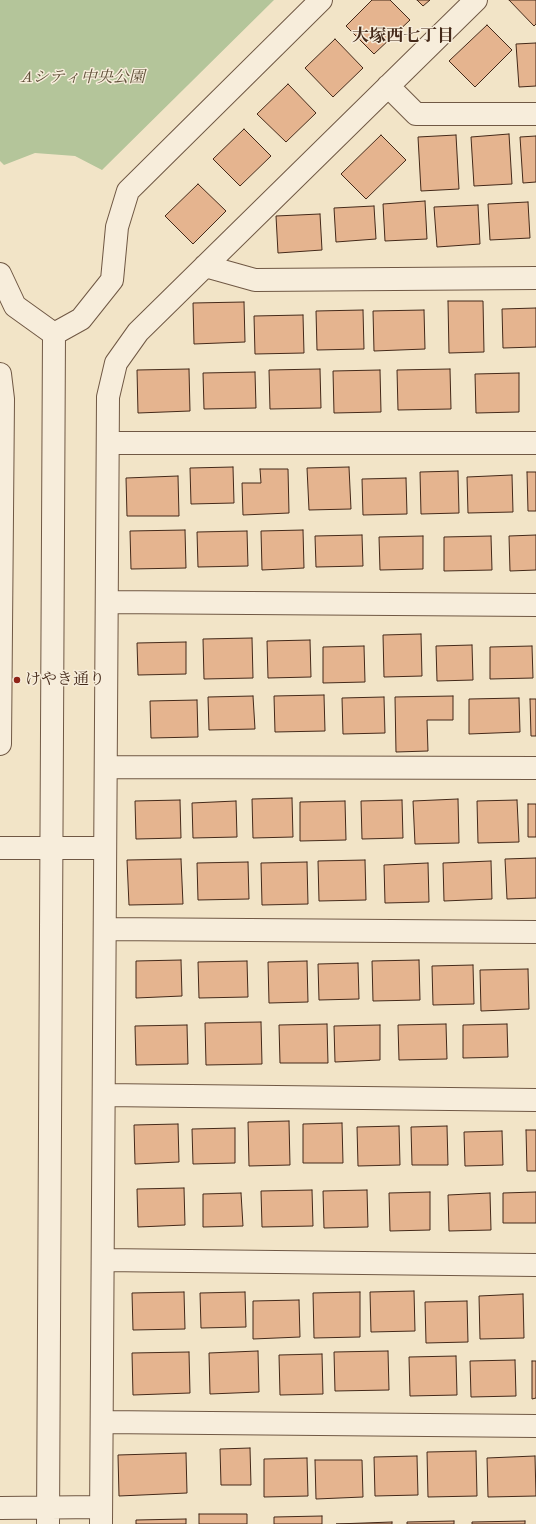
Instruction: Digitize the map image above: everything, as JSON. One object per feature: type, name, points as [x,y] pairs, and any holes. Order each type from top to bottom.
[{"type":"street","points":[[54,334],[80,319],[112,280],[116,227],[128,191],[321,0]]},
{"type":"street","points":[[0,1508],[48,1515],[101,1515],[108,397],[116,363],[138,332],[476,0]]},
{"type":"street","points":[[388,86],[416,114],[536,114]]},
{"type":"street","points":[[205,266],[255,280],[536,278]]},
{"type":"street","points":[[0,274],[15,306],[54,334]]},
{"type":"street","points":[[48,1515],[54,334]]},
{"type":"street","points":[[0,374],[3,399],[1,439],[0,744]]},
{"type":"street","points":[[108,443],[536,443]]},
{"type":"street","points":[[107,602],[536,605]]},
{"type":"street","points":[[106,767],[536,768]]},
{"type":"street","points":[[0,848],[105,848]]},
{"type":"street","points":[[105,929],[536,932]]},
{"type":"street","points":[[104,1095],[536,1100]]},
{"type":"street","points":[[103,1260],[536,1265]]},
{"type":"street","points":[[102,1422],[536,1426]]},
{"type":"green space","name":"Aシティ中央公園","points":[[0,0],[274,0],[102,170],[75,156],[35,153],[4,165],[0,161]]},
{"type":"building","points":[[372,0],[390,0],[410,20],[374,54],[346,26]]},
{"type":"building","points":[[417,0],[430,0],[423,6]]},
{"type":"building","points":[[509,0],[536,0],[536,24],[534,26]]},
{"type":"building","points":[[487,25],[512,50],[475,87],[449,61]]},
{"type":"building","points":[[335,39],[363,68],[333,97],[305,68]]},
{"type":"building","points":[[536,43],[536,86],[519,87],[516,44]]},
{"type":"building","points":[[288,84],[316,113],[286,142],[257,114]]},
{"type":"building","points":[[244,129],[271,156],[240,186],[213,159]]},
{"type":"building","points":[[509,134],[512,184],[474,186],[471,137]]},
{"type":"building","points":[[381,135],[406,160],[366,199],[341,174]]},
{"type":"building","points":[[456,135],[459,189],[421,191],[418,137]]},
{"type":"building","points":[[536,136],[536,182],[523,183],[520,137]]},
{"type":"building","points":[[198,184],[226,211],[193,244],[165,216]]},
{"type":"building","points":[[425,201],[427,239],[385,241],[383,204]]},
{"type":"building","points":[[528,202],[530,238],[490,240],[488,204]]},
{"type":"building","points":[[478,205],[480,244],[437,247],[434,207]]},
{"type":"building","points":[[374,206],[376,239],[336,242],[334,208]]},
{"type":"building","points":[[320,214],[322,250],[278,253],[276,216]]},
{"type":"building","points":[[448,301],[483,301],[484,352],[449,353]]},
{"type":"building","points":[[244,302],[245,342],[194,344],[193,303]]},
{"type":"building","points":[[536,308],[536,347],[503,348],[502,309]]},
{"type":"building","points":[[363,310],[364,349],[317,350],[316,311]]},
{"type":"building","points":[[424,310],[425,349],[374,351],[373,311]]},
{"type":"building","points":[[303,315],[304,353],[255,354],[254,316]]},
{"type":"building","points":[[189,369],[190,411],[138,413],[137,370]]},
{"type":"building","points":[[320,369],[321,408],[270,409],[269,370]]},
{"type":"building","points":[[450,369],[451,409],[398,410],[397,370]]},
{"type":"building","points":[[380,370],[381,412],[334,413],[333,371]]},
{"type":"building","points":[[255,372],[256,408],[204,409],[203,373]]},
{"type":"building","points":[[519,373],[519,412],[476,413],[475,374]]},
{"type":"building","points":[[233,467],[234,503],[191,504],[190,468]]},
{"type":"building","points":[[349,467],[351,509],[309,510],[307,468]]},
{"type":"building","points":[[260,469],[288,469],[289,513],[243,515],[242,483],[261,483]]},
{"type":"building","points":[[458,471],[459,513],[421,514],[420,472]]},
{"type":"building","points":[[527,472],[536,472],[536,511],[528,511]]},
{"type":"building","points":[[512,475],[513,512],[468,513],[467,477]]},
{"type":"building","points":[[178,476],[179,516],[127,516],[126,478]]},
{"type":"building","points":[[406,478],[407,514],[363,515],[362,479]]},
{"type":"building","points":[[185,530],[186,568],[131,569],[130,531]]},
{"type":"building","points":[[303,530],[304,568],[262,570],[261,531]]},
{"type":"building","points":[[247,531],[248,566],[198,567],[197,532]]},
{"type":"building","points":[[362,535],[363,566],[316,567],[315,536]]},
{"type":"building","points":[[536,535],[536,570],[510,571],[509,536]]},
{"type":"building","points":[[423,536],[423,569],[380,570],[379,537]]},
{"type":"building","points":[[491,536],[492,570],[444,571],[444,537]]},
{"type":"building","points":[[421,634],[422,676],[384,677],[383,635]]},
{"type":"building","points":[[252,638],[253,678],[204,679],[203,639]]},
{"type":"building","points":[[310,640],[311,677],[268,678],[267,641]]},
{"type":"building","points":[[186,642],[186,674],[138,675],[137,643]]},
{"type":"building","points":[[472,645],[473,680],[437,681],[436,646]]},
{"type":"building","points":[[364,646],[365,682],[323,683],[323,647]]},
{"type":"building","points":[[532,646],[533,678],[490,679],[490,647]]},
{"type":"building","points":[[324,695],[325,731],[275,732],[274,696]]},
{"type":"building","points":[[253,696],[255,729],[209,730],[208,697]]},
{"type":"building","points":[[453,696],[453,720],[427,720],[428,751],[396,752],[395,697]]},
{"type":"building","points":[[384,697],[385,733],[343,734],[342,698]]},
{"type":"building","points":[[519,698],[520,732],[469,734],[469,699]]},
{"type":"building","points":[[530,699],[536,699],[536,736],[531,736]]},
{"type":"building","points":[[197,700],[198,737],[151,738],[150,701]]},
{"type":"building","points":[[292,798],[293,837],[253,838],[252,799]]},
{"type":"building","points":[[458,799],[459,843],[415,844],[413,801]]},
{"type":"building","points":[[180,800],[181,838],[136,839],[135,801]]},
{"type":"building","points":[[402,800],[403,838],[362,839],[361,801]]},
{"type":"building","points":[[517,800],[519,842],[478,843],[477,801]]},
{"type":"building","points":[[236,801],[237,837],[193,838],[192,803]]},
{"type":"building","points":[[345,801],[346,840],[300,841],[300,802]]},
{"type":"building","points":[[528,804],[536,804],[536,837],[528,837]]},
{"type":"building","points":[[536,858],[536,898],[507,899],[505,859]]},
{"type":"building","points":[[181,859],[183,904],[129,905],[127,860]]},
{"type":"building","points":[[365,860],[366,900],[319,901],[318,861]]},
{"type":"building","points":[[491,861],[492,899],[444,901],[443,863]]},
{"type":"building","points":[[248,862],[249,899],[198,900],[197,863]]},
{"type":"building","points":[[307,862],[308,904],[262,905],[261,863]]},
{"type":"building","points":[[428,863],[429,902],[385,903],[384,865]]},
{"type":"building","points":[[181,960],[182,996],[136,998],[136,961]]},
{"type":"building","points":[[419,960],[420,1000],[373,1001],[372,961]]},
{"type":"building","points":[[247,961],[248,997],[199,998],[198,962]]},
{"type":"building","points":[[307,961],[308,1002],[269,1003],[268,962]]},
{"type":"building","points":[[358,963],[359,999],[319,1000],[318,964]]},
{"type":"building","points":[[473,965],[474,1004],[433,1005],[432,966]]},
{"type":"building","points":[[528,969],[529,1009],[481,1011],[480,970]]},
{"type":"building","points":[[261,1022],[262,1064],[206,1065],[205,1023]]},
{"type":"building","points":[[327,1024],[328,1063],[280,1063],[279,1025]]},
{"type":"building","points":[[446,1024],[447,1059],[399,1060],[398,1025]]},
{"type":"building","points":[[507,1024],[508,1057],[463,1058],[463,1025]]},
{"type":"building","points":[[187,1025],[188,1064],[136,1065],[135,1026]]},
{"type":"building","points":[[380,1025],[380,1060],[335,1062],[334,1026]]},
{"type":"building","points":[[289,1121],[290,1165],[249,1166],[248,1122]]},
{"type":"building","points":[[342,1123],[343,1163],[303,1163],[303,1124]]},
{"type":"building","points":[[178,1124],[179,1162],[135,1164],[134,1125]]},
{"type":"building","points":[[399,1126],[400,1165],[358,1166],[357,1127]]},
{"type":"building","points":[[447,1126],[448,1165],[412,1165],[411,1127]]},
{"type":"building","points":[[235,1128],[235,1163],[193,1164],[192,1129]]},
{"type":"building","points":[[526,1130],[536,1130],[536,1171],[527,1171]]},
{"type":"building","points":[[502,1131],[503,1165],[465,1166],[464,1132]]},
{"type":"building","points":[[184,1188],[185,1225],[138,1227],[137,1189]]},
{"type":"building","points":[[312,1190],[313,1226],[262,1227],[261,1191]]},
{"type":"building","points":[[367,1190],[368,1227],[324,1228],[323,1191]]},
{"type":"building","points":[[430,1192],[430,1230],[390,1231],[389,1193]]},
{"type":"building","points":[[536,1192],[536,1223],[503,1223],[503,1193]]},
{"type":"building","points":[[241,1193],[243,1226],[203,1227],[203,1194]]},
{"type":"building","points":[[490,1193],[491,1230],[449,1231],[448,1195]]},
{"type":"building","points":[[414,1291],[415,1331],[371,1332],[370,1292]]},
{"type":"building","points":[[184,1292],[185,1329],[133,1330],[132,1293]]},
{"type":"building","points":[[245,1292],[246,1327],[201,1328],[200,1293]]},
{"type":"building","points":[[360,1292],[360,1337],[314,1338],[313,1293]]},
{"type":"building","points":[[523,1294],[524,1338],[480,1339],[479,1296]]},
{"type":"building","points":[[299,1300],[300,1337],[253,1339],[253,1301]]},
{"type":"building","points":[[467,1301],[468,1342],[426,1343],[425,1302]]},
{"type":"building","points":[[258,1351],[259,1392],[210,1394],[209,1353]]},
{"type":"building","points":[[388,1351],[389,1390],[335,1391],[334,1352]]},
{"type":"building","points":[[189,1352],[190,1393],[133,1395],[132,1353]]},
{"type":"building","points":[[322,1354],[323,1394],[280,1395],[279,1355]]},
{"type":"building","points":[[456,1356],[457,1395],[410,1396],[409,1357]]},
{"type":"building","points":[[515,1360],[516,1396],[471,1397],[470,1361]]},
{"type":"building","points":[[532,1361],[536,1361],[536,1398],[532,1399]]},
{"type":"building","points":[[250,1448],[251,1485],[221,1485],[220,1449]]},
{"type":"building","points":[[476,1451],[477,1496],[428,1497],[427,1452]]},
{"type":"building","points":[[186,1453],[187,1493],[119,1496],[118,1455]]},
{"type":"building","points":[[417,1456],[418,1495],[375,1496],[374,1457]]},
{"type":"building","points":[[535,1456],[536,1496],[488,1497],[487,1458]]},
{"type":"building","points":[[307,1458],[308,1496],[264,1497],[264,1459]]},
{"type":"building","points":[[315,1460],[362,1460],[363,1497],[316,1499]]},
{"type":"building","points":[[199,1514],[247,1514],[247,1524],[199,1524]]},
{"type":"building","points":[[322,1516],[322,1524],[274,1524],[274,1517]]},
{"type":"building","points":[[186,1519],[186,1524],[136,1524],[136,1520]]},
{"type":"building","points":[[454,1521],[454,1524],[407,1524],[407,1522]]},
{"type":"building","points":[[525,1521],[525,1524],[472,1524],[472,1522]]},
{"type":"building","points":[[392,1522],[392,1524],[336,1524]]},
{"type":"place","name":"けやき通り","points":[[17,680]]},
{"type":"district","name":"大塚西七丁目","points":[[403,37]]}]
